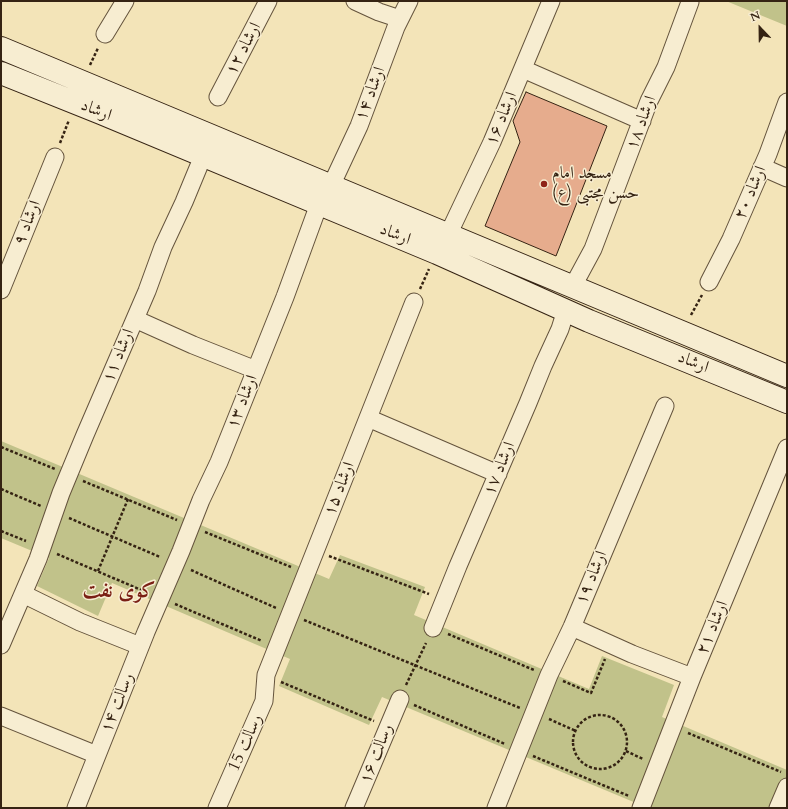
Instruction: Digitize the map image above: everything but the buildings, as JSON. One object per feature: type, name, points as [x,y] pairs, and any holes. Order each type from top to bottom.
[{"type":"street","points":[[105,34],[125,1]]},
{"type":"street","name":"ارشاد ۱۲","points":[[218,97],[268,1]]},
{"type":"street","points":[[355,1],[400,19]]},
{"type":"street","name":"ارشاد ۱۴","points":[[331,186],[362,119],[400,19],[409,1]]},
{"type":"street","name":"ارشاد ۱۶","points":[[448,234],[479,170],[551,1]]},
{"type":"street","name":"ارشاد ۱۸","points":[[573,286],[593,250],[649,101],[666,67],[690,2]]},
{"type":"street","name":"ارشاد","points":[[1,48],[82,82],[268,171],[319,204],[437,253],[566,310],[787,402]]},
{"type":"street","points":[[26,83],[34,62]]},
{"type":"street","points":[[523,69],[642,121]]},
{"type":"street","name":"ارشاد","points":[[1,73],[203,156],[331,186],[787,376]]},
{"type":"street","name":"ارشاد ۲۰","points":[[709,282],[731,239],[762,167],[787,102]]},
{"type":"street","name":"ارشاد ۱۱","points":[[1,645],[40,553],[69,475],[147,291],[163,246],[184,202],[203,156]]},
{"type":"street","name":"ارشاد ۹","points":[[1,290],[5,267],[56,157]]},
{"type":"street","points":[[762,167],[787,178]]},
{"type":"street","name":"ارشاد ۱۳","points":[[160,598],[201,500],[219,462],[285,297],[319,204]]},
{"type":"street","points":[[499,280],[508,259]]},
{"type":"street","name":"ارشاد ۱۵","points":[[266,676],[414,302]]},
{"type":"street","name":"ارشاد ۱۷","points":[[434,628],[458,566],[560,329],[566,310]]},
{"type":"street","points":[[135,319],[193,345],[256,370]]},
{"type":"street","name":"ارشاد ۱۹","points":[[496,808],[549,676],[572,627],[665,406]]},
{"type":"street","points":[[368,418],[498,474]]},
{"type":"street","name":"ارشاد ۲۱","points":[[641,808],[692,677],[787,448]]},
{"type":"street","points":[[23,594],[80,622],[140,646]]},
{"type":"street","name":"رسالت ۱۴","points":[[76,808],[160,598]]},
{"type":"street","points":[[572,627],[611,646],[692,677]]},
{"type":"street","name":"رسالت 15","points":[[221,807],[264,701],[266,676]]},
{"type":"street","name":"رسالت ۱۶","points":[[354,808],[400,699]]},
{"type":"street","points":[[1,716],[96,755]]},
{"type":"street","points":[[778,808],[787,786]]},
{"type":"path","points":[[82,82],[105,34]]},
{"type":"path","points":[[56,157],[75,103]]},
{"type":"path","points":[[414,302],[437,253]]},
{"type":"path","points":[[682,331],[709,282]]},
{"type":"path","points":[[1,447],[306,574]]},
{"type":"path","points":[[98,571],[128,499]]},
{"type":"path","points":[[1,531],[40,553],[98,571],[277,648]]},
{"type":"path","points":[[316,550],[445,600]]},
{"type":"path","points":[[400,699],[434,628],[590,693],[611,646]]},
{"type":"path","points":[[266,676],[388,727]]},
{"type":"path","points":[[600,715],[612,717],[622,726],[627,738],[626,751],[618,762],[607,768],[594,768],[582,762],[575,752],[573,739],[578,726],[587,718],[600,715]]},
{"type":"path","points":[[673,727],[787,774]]},
{"type":"green space","points":[[726,1],[787,1],[787,26]]},
{"type":"green space","points":[[1,441],[329,579],[340,555],[425,587],[414,615],[589,689],[602,656],[674,685],[662,717],[787,770],[787,808],[648,808],[382,697],[369,725],[279,686],[290,659],[112,583],[98,616],[37,586],[49,558],[1,538]]},
{"type":"place","name":"مسجد امام حسن مجتبی (ع)","points":[[544,184]]},
{"type":"district","name":"کوی نفت","points":[[119,592]]}]
